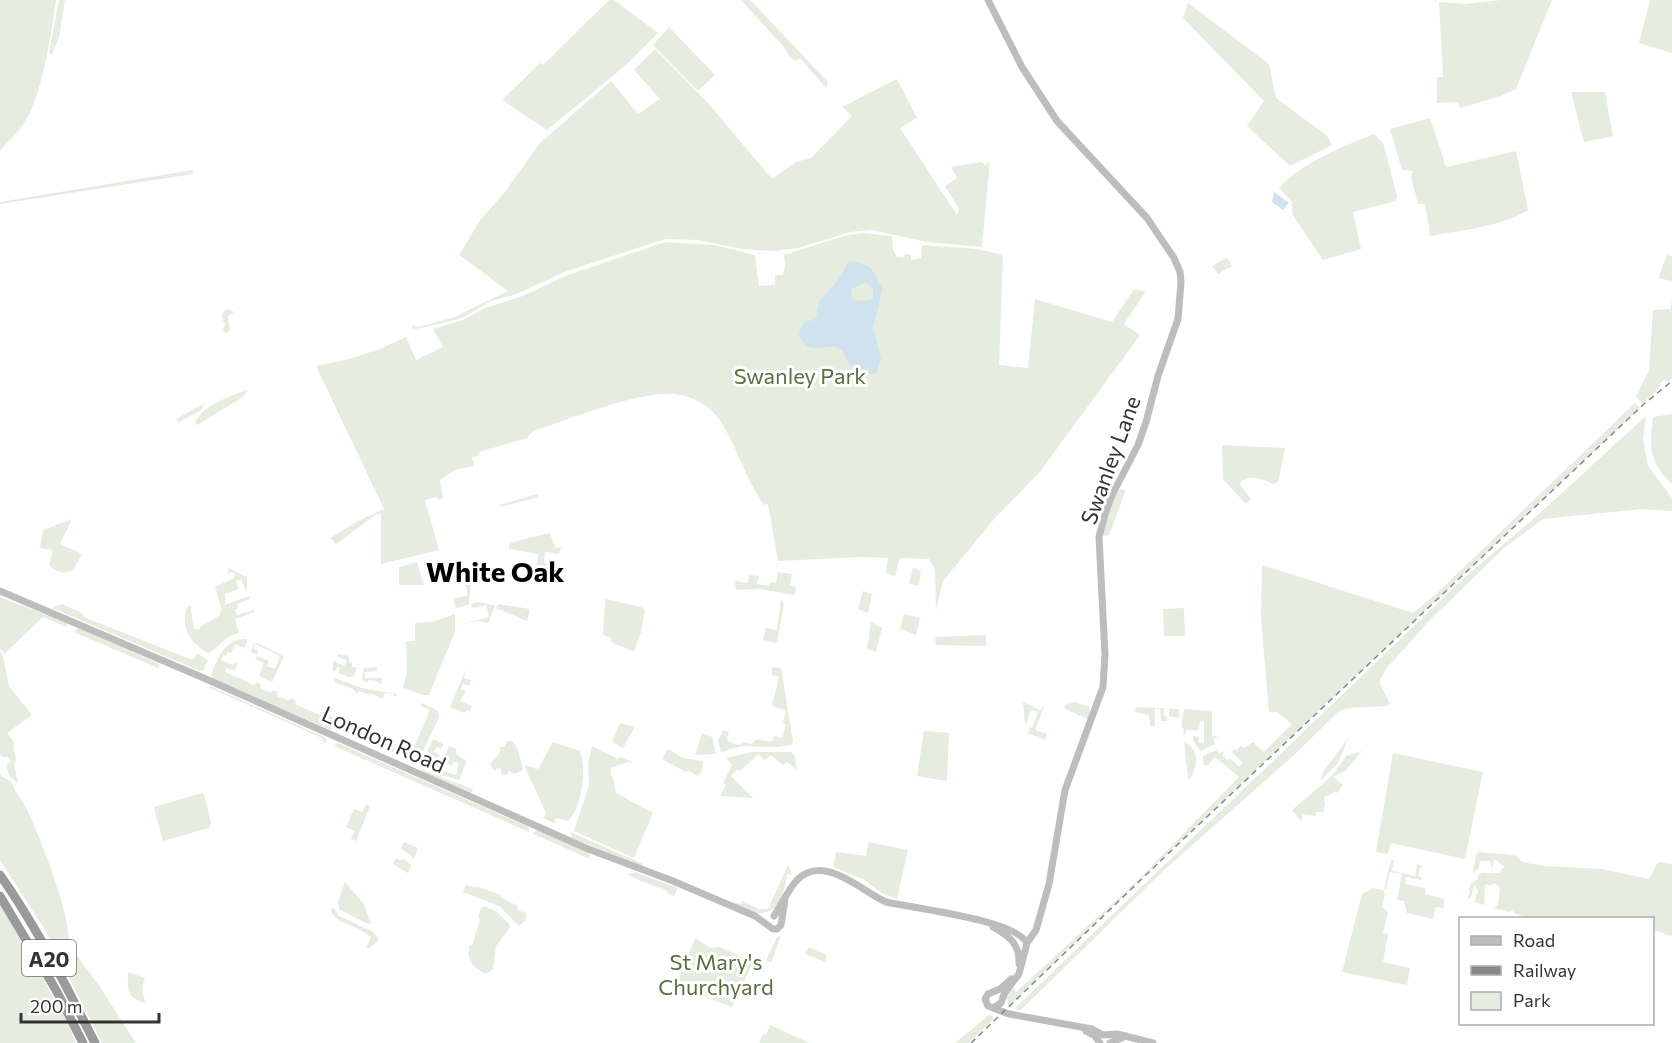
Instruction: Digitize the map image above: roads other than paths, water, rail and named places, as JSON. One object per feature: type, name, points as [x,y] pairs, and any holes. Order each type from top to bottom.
[{"type":"highway","name":"A20","points":[[0,875],[65,985],[95,1043]]},
{"type":"highway","name":"A20","points":[[0,896],[56,990],[83,1043]]},
{"type":"main road","name":"Swanley Lane","points":[[988,0],[1022,67],[1060,124],[1147,218],[1174,258],[1180,272],[1181,282],[1178,319],[1158,376],[1146,422],[1138,445],[1105,514],[1100,537],[1099,557],[1105,655],[1103,687],[1065,790],[1058,839],[1040,919],[1036,930],[1024,940],[1019,974],[1005,992],[1000,1005]]},
{"type":"main road","name":"London Road","points":[[0,591],[206,679],[588,849],[673,881],[755,916],[769,926]]},
{"type":"main road","points":[[776,918],[780,926],[773,929],[769,926],[769,921],[776,918],[791,888],[800,878],[810,873],[826,871],[847,879],[886,902],[996,924],[1024,940],[1024,948],[1017,946],[1000,932],[982,922]]},
{"type":"main road","name":"London Road","points":[[755,916],[776,918]]},
{"type":"main road","points":[[1017,946],[1019,964],[1016,972],[1000,989],[985,997],[988,1006],[1000,1005],[1016,1014],[1092,1029],[1108,1039]]},
{"type":"main road","points":[[991,992],[999,994],[1000,1005]]},
{"type":"main road","points":[[1079,1027],[1095,1036],[1100,1043],[1100,1039],[1108,1039],[1117,1034],[1153,1043]]},
{"type":"water","points":[[1274,192],[1289,203],[1283,210],[1272,202]]},
{"type":"water","points":[[853,261],[870,267],[883,288],[873,327],[881,359],[877,372],[872,374],[862,373],[854,368],[841,349],[807,346],[799,335],[802,325],[807,320],[812,321],[816,318],[819,302],[837,281],[848,263]],"holes":[[[866,282],[873,289],[873,299],[860,301],[852,299],[851,289],[862,283]]]},
{"type":"railway","points":[[971,1043],[1644,404],[1672,381]]},
{"type":"district","name":"White Oak","points":[[495,571]]},
{"type":"park label","name":"Swanley Park","points":[[800,375]]},
{"type":"park label","name":"St Mary's Churchyard","points":[[716,974]]}]
